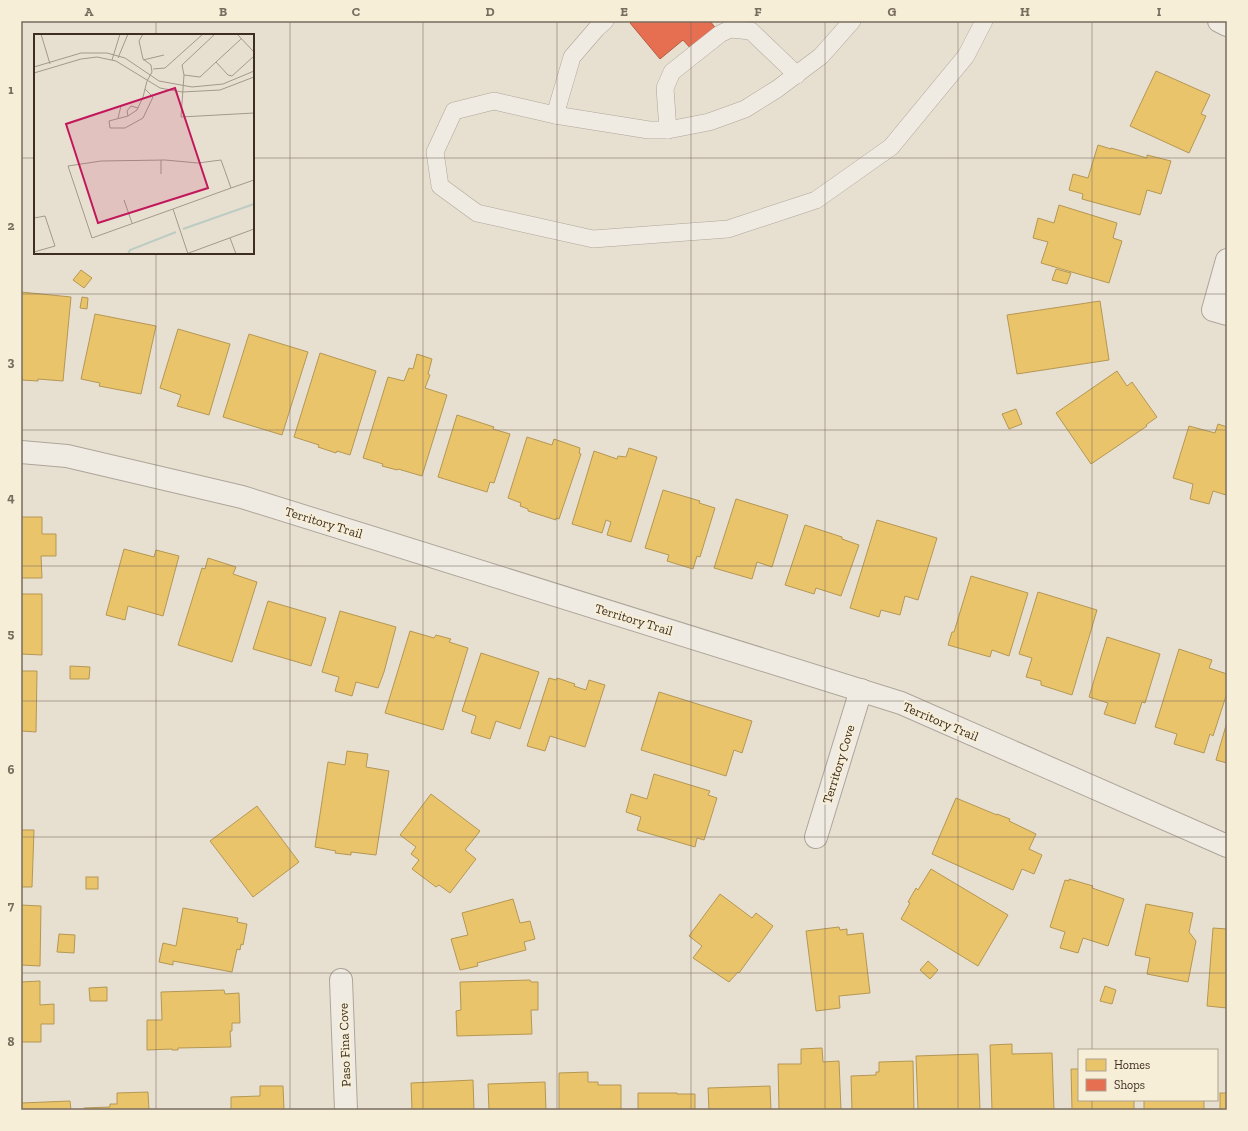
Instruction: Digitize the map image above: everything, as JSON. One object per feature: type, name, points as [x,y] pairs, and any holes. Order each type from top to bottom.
[{"type":"street","points":[[1219,21],[1227,25]]},
{"type":"street","points":[[1227,260],[1213,310],[1227,314]]},
{"type":"street","name":"Territory Trail","points":[[21,452],[67,456],[242,497],[901,703],[1227,846]]},
{"type":"street","name":"Territory Cove","points":[[816,837],[861,690]]},
{"type":"street","name":"Paso Fina Cove","points":[[341,980],[346,1110]]},
{"type":"lane","points":[[555,115],[572,57],[605,21]]},
{"type":"lane","points":[[852,21],[821,56],[797,75],[745,109],[710,122],[668,130],[649,130],[555,115],[494,101],[454,111],[435,152],[440,186],[477,213],[593,239],[728,229],[816,200],[891,147],[966,56],[984,21]]},
{"type":"lane","points":[[668,130],[665,88],[672,72],[720,34],[730,29],[750,31],[797,75]]},
{"type":"building: Homes","points":[[1156,71],[1210,95],[1201,114],[1206,116],[1189,153],[1130,126]]},
{"type":"building: Homes","points":[[1098,145],[1147,158],[1147,155],[1171,161],[1161,194],[1147,190],[1140,215],[1082,199],[1083,194],[1069,190],[1073,174],[1088,178]]},
{"type":"building: Homes","points":[[1059,205],[1117,223],[1113,238],[1122,241],[1109,283],[1041,263],[1048,242],[1033,238],[1038,218],[1054,223]]},
{"type":"building: Homes","points":[[1056,269],[1071,273],[1067,284],[1052,280]]},
{"type":"building: Homes","points":[[81,270],[92,278],[84,288],[73,280]]},
{"type":"building: Homes","points":[[21,292],[71,297],[63,381],[38,379],[38,381],[22,380]]},
{"type":"building: Homes","points":[[82,297],[88,298],[87,309],[80,308]]},
{"type":"building: Homes","points":[[1100,301],[1109,360],[1017,374],[1007,315]]},
{"type":"building: Homes","points":[[95,314],[156,326],[141,394],[99,386],[100,383],[81,379]]},
{"type":"building: Homes","points":[[178,329],[230,344],[209,415],[177,406],[181,395],[160,388]]},
{"type":"building: Homes","points":[[249,334],[308,352],[282,435],[223,417]]},
{"type":"building: Homes","points":[[320,353],[376,371],[350,455],[337,451],[336,453],[318,447],[319,445],[294,437]]},
{"type":"building: Homes","points":[[417,354],[432,359],[428,374],[430,375],[425,388],[447,395],[422,476],[382,466],[383,464],[363,458],[388,377],[404,381],[409,368],[413,369]]},
{"type":"building: Homes","points":[[1117,371],[1127,386],[1132,382],[1157,417],[1146,425],[1147,426],[1091,464],[1056,413]]},
{"type":"building: Homes","points":[[1016,409],[1022,424],[1009,429],[1002,414]]},
{"type":"building: Homes","points":[[457,415],[510,434],[494,483],[490,482],[487,492],[438,477]]},
{"type":"building: Homes","points":[[1218,424],[1227,427],[1227,492],[1226,495],[1213,491],[1209,504],[1190,499],[1193,484],[1173,478],[1189,426],[1215,433]]},
{"type":"building: Homes","points":[[527,437],[552,445],[554,439],[580,448],[579,453],[581,454],[559,519],[556,518],[556,520],[528,511],[528,509],[520,506],[521,503],[508,498]]},
{"type":"building: Homes","points":[[629,448],[657,457],[631,542],[607,535],[611,522],[606,520],[602,533],[572,524],[594,451],[617,459],[618,456],[626,457]]},
{"type":"building: Homes","points":[[663,490],[700,501],[699,503],[715,508],[700,557],[697,556],[693,569],[667,561],[669,555],[645,548]]},
{"type":"building: Homes","points":[[736,499],[788,515],[772,567],[757,562],[752,579],[714,568]]},
{"type":"building: Homes","points":[[21,517],[42,517],[42,534],[56,534],[56,556],[41,556],[42,578],[21,578]]},
{"type":"building: Homes","points":[[877,520],[937,538],[918,600],[905,596],[900,615],[881,610],[879,617],[850,608]]},
{"type":"building: Homes","points":[[805,525],[842,537],[842,539],[859,545],[841,596],[816,588],[814,594],[785,585]]},
{"type":"building: Homes","points":[[124,549],[154,557],[156,550],[179,556],[163,616],[128,606],[125,620],[106,615]]},
{"type":"building: Homes","points":[[208,558],[236,567],[233,574],[257,582],[232,662],[178,645],[202,568],[205,569]]},
{"type":"building: Homes","points":[[971,576],[1028,593],[1009,656],[992,650],[990,657],[948,645],[952,632],[954,632]]},
{"type":"building: Homes","points":[[1038,592],[1097,610],[1072,695],[1041,685],[1041,681],[1026,677],[1032,658],[1019,654]]},
{"type":"building: Homes","points":[[21,594],[42,594],[42,655],[21,654]]},
{"type":"building: Homes","points":[[268,601],[326,618],[311,666],[253,649]]},
{"type":"building: Homes","points":[[340,611],[396,627],[384,672],[378,688],[356,682],[352,696],[335,691],[339,677],[322,672]]},
{"type":"building: Homes","points":[[410,631],[434,638],[436,635],[451,639],[449,642],[468,648],[443,730],[385,713]]},
{"type":"building: Homes","points":[[1107,637],[1160,654],[1145,703],[1142,702],[1135,724],[1104,714],[1108,703],[1089,697]]},
{"type":"building: Homes","points":[[1179,649],[1212,660],[1209,668],[1227,674],[1227,693],[1213,736],[1210,734],[1204,753],[1174,744],[1177,734],[1155,727]]},
{"type":"building: Homes","points":[[481,653],[539,672],[520,729],[496,721],[490,739],[471,733],[476,716],[462,711]]},
{"type":"building: Homes","points":[[70,666],[90,667],[89,679],[70,679]]},
{"type":"building: Homes","points":[[21,671],[37,671],[36,732],[21,731]]},
{"type":"building: Homes","points":[[549,678],[556,680],[557,678],[575,684],[574,686],[586,690],[589,680],[605,685],[585,747],[550,736],[545,751],[527,746]]},
{"type":"building: Homes","points":[[659,692],[752,721],[742,753],[734,750],[726,776],[641,750]]},
{"type":"building: Homes","points":[[1227,722],[1227,763],[1216,760]]},
{"type":"building: Homes","points":[[347,751],[368,754],[366,767],[389,771],[376,855],[351,852],[351,855],[335,853],[336,851],[315,847],[328,762],[345,765]]},
{"type":"building: Homes","points":[[654,774],[710,791],[708,795],[717,798],[704,840],[697,838],[695,847],[637,830],[641,817],[626,812],[631,794],[647,799]]},
{"type":"building: Homes","points":[[431,794],[480,831],[465,850],[476,859],[450,893],[439,885],[436,887],[412,869],[419,860],[411,854],[416,847],[400,835]]},
{"type":"building: Homes","points":[[956,798],[1010,819],[1009,821],[1036,834],[1029,849],[1042,855],[1034,874],[1022,869],[1013,890],[932,854]]},
{"type":"building: Homes","points":[[257,806],[299,862],[253,897],[210,841]]},
{"type":"building: Homes","points":[[21,830],[34,830],[32,887],[21,887]]},
{"type":"building: Homes","points":[[931,869],[1008,915],[978,966],[901,919],[916,888],[918,890]]},
{"type":"building: Homes","points":[[86,877],[98,877],[98,889],[86,889]]},
{"type":"building: Homes","points":[[1069,879],[1093,886],[1092,888],[1124,899],[1108,946],[1083,938],[1078,953],[1060,948],[1065,932],[1050,927],[1065,880],[1069,881]]},
{"type":"building: Homes","points":[[720,894],[752,918],[756,913],[773,926],[739,973],[738,972],[729,982],[693,958],[702,946],[689,936]]},
{"type":"building: Homes","points":[[513,899],[520,923],[530,921],[535,939],[524,942],[526,950],[477,963],[478,966],[460,970],[451,939],[468,935],[462,913]]},
{"type":"building: Homes","points":[[1146,904],[1193,913],[1189,932],[1196,941],[1188,982],[1147,974],[1150,958],[1135,955]]},
{"type":"building: Homes","points":[[21,905],[41,906],[40,966],[21,965]]},
{"type":"building: Homes","points":[[183,908],[238,918],[237,922],[247,924],[243,945],[241,944],[240,950],[237,949],[232,972],[173,961],[173,965],[159,962],[163,943],[176,946]]},
{"type":"building: Homes","points":[[839,927],[840,930],[847,929],[847,935],[863,933],[870,993],[839,996],[840,1008],[816,1011],[806,931]]},
{"type":"building: Homes","points":[[1213,928],[1227,929],[1227,1008],[1207,1006]]},
{"type":"building: Homes","points":[[59,934],[75,935],[74,953],[57,952]]},
{"type":"building: Homes","points":[[928,961],[938,970],[930,979],[920,970]]},
{"type":"building: Homes","points":[[530,980],[531,982],[538,982],[538,1010],[531,1010],[532,1034],[457,1036],[456,1011],[461,1010],[460,982]]},
{"type":"building: Homes","points":[[40,981],[40,1005],[54,1004],[54,1024],[41,1024],[41,1042],[21,1042],[21,982]]},
{"type":"building: Homes","points":[[1105,986],[1116,990],[1112,1004],[1100,1001]]},
{"type":"building: Homes","points":[[107,987],[107,1001],[90,1001],[89,988]]},
{"type":"building: Homes","points":[[224,990],[225,994],[239,993],[240,1023],[232,1023],[232,1031],[230,1031],[231,1047],[147,1050],[147,1020],[162,1020],[161,992]]},
{"type":"building: Homes","points":[[1012,1044],[1012,1054],[1052,1053],[1054,1110],[992,1110],[990,1045]]},
{"type":"building: Homes","points":[[822,1048],[823,1062],[839,1061],[841,1110],[779,1110],[778,1064],[801,1064],[801,1049]]},
{"type":"building: Homes","points":[[978,1054],[980,1110],[918,1110],[916,1056]]},
{"type":"building: Homes","points":[[913,1061],[914,1110],[852,1110],[851,1076],[876,1075],[876,1072],[879,1072],[879,1062]]},
{"type":"building: Homes","points":[[1071,1069],[1078,1069],[1078,1101],[1134,1101],[1134,1110],[1072,1110]]},
{"type":"building: Homes","points":[[588,1072],[588,1082],[598,1082],[598,1085],[621,1085],[621,1110],[559,1110],[559,1073]]},
{"type":"building: Homes","points":[[473,1080],[474,1110],[412,1110],[411,1083]]},
{"type":"building: Homes","points":[[545,1082],[546,1110],[489,1110],[488,1084]]},
{"type":"building: Homes","points":[[260,1086],[283,1086],[284,1110],[231,1110],[231,1097],[260,1096]]},
{"type":"building: Homes","points":[[770,1086],[771,1110],[709,1110],[708,1088]]},
{"type":"building: Homes","points":[[148,1092],[149,1110],[84,1110],[84,1108],[110,1107],[110,1104],[117,1104],[117,1093]]},
{"type":"building: Homes","points":[[638,1093],[695,1094],[695,1110],[638,1110]]},
{"type":"building: Homes","points":[[1220,1093],[1227,1093],[1227,1110],[1220,1110]]},
{"type":"building: Homes","points":[[70,1101],[71,1110],[21,1110],[21,1103]]},
{"type":"building: Homes","points":[[1144,1101],[1204,1101],[1204,1110],[1144,1110]]},
{"type":"building: Shops","points":[[632,21],[710,21],[717,30],[692,50],[683,40],[660,59],[630,23]]}]
